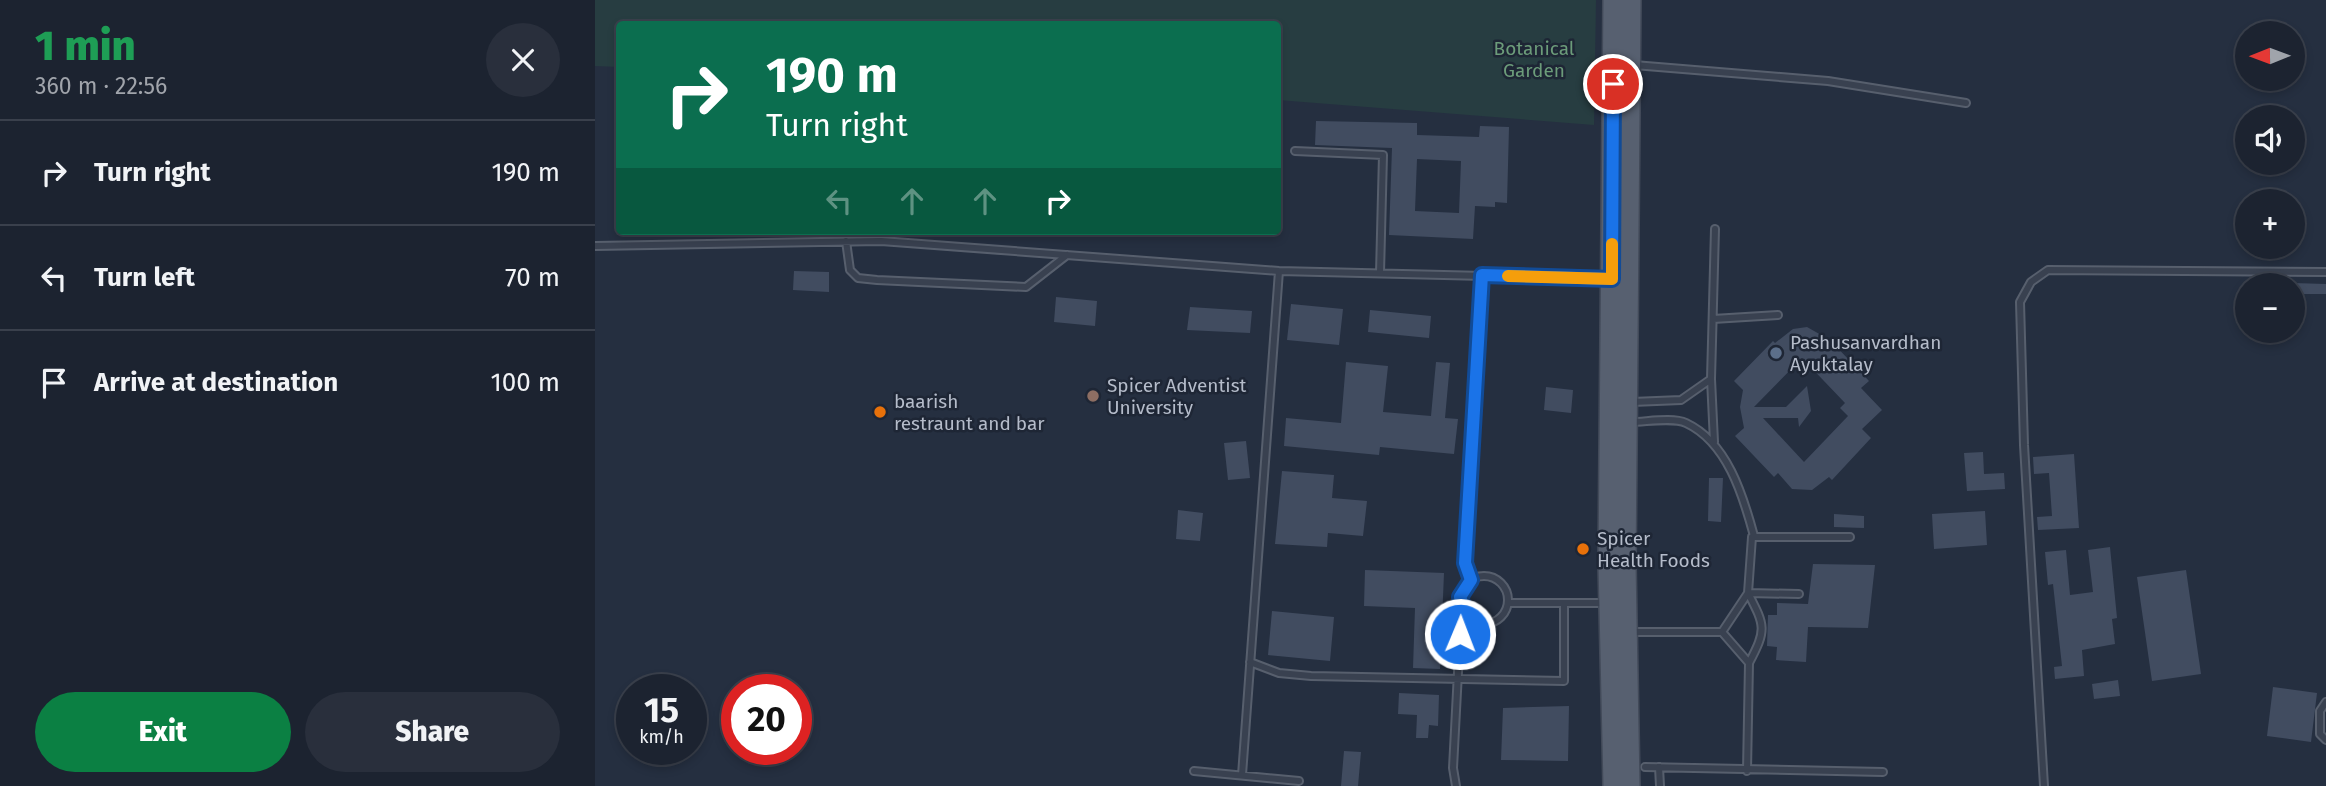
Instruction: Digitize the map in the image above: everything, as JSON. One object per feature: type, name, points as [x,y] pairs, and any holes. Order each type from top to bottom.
[{"type":"main road","points":[[1614,0],[1612,279],[1618,603],[1626,632],[1629,786]]},
{"type":"main road","points":[[1614,786],[1626,412],[1630,0]]},
{"type":"lane","points":[[1629,65],[1828,81],[1966,103]]},
{"type":"lane","points":[[1295,151],[1383,155],[1380,273]]},
{"type":"lane","points":[[1715,229],[1711,379],[1714,442],[1743,495],[1754,536]]},
{"type":"lane","points":[[595,246],[881,240],[1279,271],[1612,279]]},
{"type":"lane","points":[[846,241],[850,270],[858,278],[877,280],[1026,287],[1067,255]]},
{"type":"lane","points":[[2044,786],[2024,445],[2020,302],[2024,292],[2048,270],[2326,272]]},
{"type":"lane","points":[[1242,775],[1279,271]]},
{"type":"lane","points":[[1471,580],[1465,563],[1482,275]]},
{"type":"lane","points":[[1713,319],[1778,315]]},
{"type":"lane","points":[[1626,412],[1681,400],[1711,379]]},
{"type":"lane","points":[[1626,412],[1684,421],[1714,442]]},
{"type":"lane","points":[[1754,536],[1850,537]]},
{"type":"lane","points":[[1747,771],[1749,663],[1763,637],[1761,618],[1748,593],[1749,542],[1754,536]]},
{"type":"lane","points":[[1484,575],[1497,579],[1506,589],[1508,603],[1503,615],[1492,623],[1478,623],[1467,616],[1460,597],[1471,580],[1484,575]]},
{"type":"lane","points":[[1748,593],[1799,594]]},
{"type":"lane","points":[[1722,632],[1748,593]]},
{"type":"lane","points":[[1508,603],[1618,603]]},
{"type":"lane","points":[[1250,662],[1279,673],[1311,676],[1564,681],[1564,603]]},
{"type":"lane","points":[[1456,786],[1453,768],[1460,634],[1467,616]]},
{"type":"lane","points":[[1626,632],[1722,632],[1749,663]]},
{"type":"lane","points":[[2326,702],[2319,720],[2320,734],[2326,740]]},
{"type":"lane","points":[[1645,767],[1883,772]]},
{"type":"lane","points":[[1659,767],[1660,786]]},
{"type":"lane","points":[[1194,771],[1299,781]]},
{"type":"green space","name":"Botanical Garden","points":[[595,0],[1596,0],[1594,125],[1281,100],[1281,21],[616,21],[616,67],[595,66]]},
{"type":"building","points":[[1316,121],[1417,123],[1417,135],[1479,137],[1480,126],[1509,127],[1507,203],[1495,202],[1495,207],[1475,206],[1473,239],[1389,235],[1392,148],[1315,145]],"holes":[[[1417,159],[1461,161],[1459,213],[1415,211]]]},
{"type":"building","points":[[794,271],[829,272],[829,292],[793,290]]},
{"type":"building","points":[[2305,283],[2326,284],[2326,294],[2305,294]]},
{"type":"building","points":[[1056,297],[1097,301],[1095,326],[1054,322]]},
{"type":"building","points":[[1291,304],[1343,309],[1339,345],[1287,340]]},
{"type":"building","points":[[1190,307],[1252,311],[1250,333],[1187,330]]},
{"type":"building","points":[[1370,310],[1431,316],[1429,338],[1368,332]]},
{"type":"building","points":[[1807,327],[1830,340],[1869,381],[1861,388],[1882,410],[1862,429],[1871,438],[1832,480],[1829,477],[1812,490],[1792,489],[1778,473],[1774,477],[1735,436],[1744,428],[1740,407],[1743,390],[1734,381],[1773,341],[1775,343],[1793,329]],"holes":[[[1802,358],[1845,403],[1840,408],[1848,416],[1804,462],[1763,418],[1798,418],[1799,427],[1811,411],[1807,386],[1786,407],[1754,407]]]},
{"type":"building","points":[[1346,362],[1388,366],[1383,412],[1431,416],[1436,362],[1450,363],[1445,418],[1458,419],[1454,454],[1380,447],[1379,455],[1284,446],[1286,418],[1341,423]]},
{"type":"building","points":[[1546,387],[1573,390],[1571,413],[1544,410]]},
{"type":"building","points":[[1246,441],[1250,478],[1228,480],[1224,443]]},
{"type":"building","points":[[1983,452],[1984,474],[2004,473],[2005,489],[1967,491],[1964,453]]},
{"type":"building","points":[[2074,454],[2079,528],[2038,530],[2037,517],[2052,516],[2049,473],[2034,474],[2033,457]]},
{"type":"building","points":[[1282,471],[1334,475],[1332,498],[1367,501],[1363,536],[1328,533],[1327,547],[1275,544]]},
{"type":"building","points":[[1709,478],[1723,478],[1721,522],[1708,521]]},
{"type":"building","points":[[1178,510],[1203,513],[1200,541],[1176,539]]},
{"type":"building","points":[[1985,511],[1987,545],[1934,549],[1932,514]]},
{"type":"building","points":[[1834,514],[1864,516],[1864,528],[1834,527]]},
{"type":"building","points":[[2110,547],[2117,618],[2112,619],[2115,644],[2082,650],[2084,676],[2055,679],[2054,667],[2062,666],[2053,584],[2048,585],[2045,552],[2066,550],[2070,595],[2093,592],[2088,550]]},
{"type":"building","points":[[1813,564],[1875,565],[1868,628],[1808,627],[1806,662],[1776,660],[1777,647],[1767,646],[1768,615],[1777,615],[1777,603],[1808,604]]},
{"type":"building","points":[[1365,570],[1444,573],[1440,669],[1413,668],[1415,608],[1364,606]]},
{"type":"building","points":[[2186,570],[2201,674],[2152,681],[2137,577]]},
{"type":"building","points":[[1272,611],[1334,617],[1330,661],[1268,655]]},
{"type":"building","points":[[2118,680],[2120,696],[2094,699],[2092,684]]},
{"type":"building","points":[[2273,687],[2317,693],[2311,742],[2267,736]]},
{"type":"building","points":[[1399,693],[1439,695],[1438,726],[1429,725],[1428,738],[1416,738],[1417,715],[1398,714]]},
{"type":"building","points":[[1569,706],[1568,761],[1501,760],[1503,708]]},
{"type":"building","points":[[1344,751],[1361,752],[1358,786],[1341,786]]},
{"type":"slow traffic","points":[[1508,276],[1612,279],[1612,244]]},
{"type":"place","name":"Pashusanvardhan Ayuktalay","points":[[1776,353]]},
{"type":"place","name":"Spicer Adventist University","points":[[1093,396]]},
{"type":"place","name":"baarish restraunt and bar","points":[[880,412]]},
{"type":"place","name":"Spicer Health Foods","points":[[1583,549]]},
{"type":"route","points":[[1460,634],[1467,616],[1460,597],[1462,590],[1471,580],[1465,563],[1482,275],[1612,279],[1613,84]]}]
